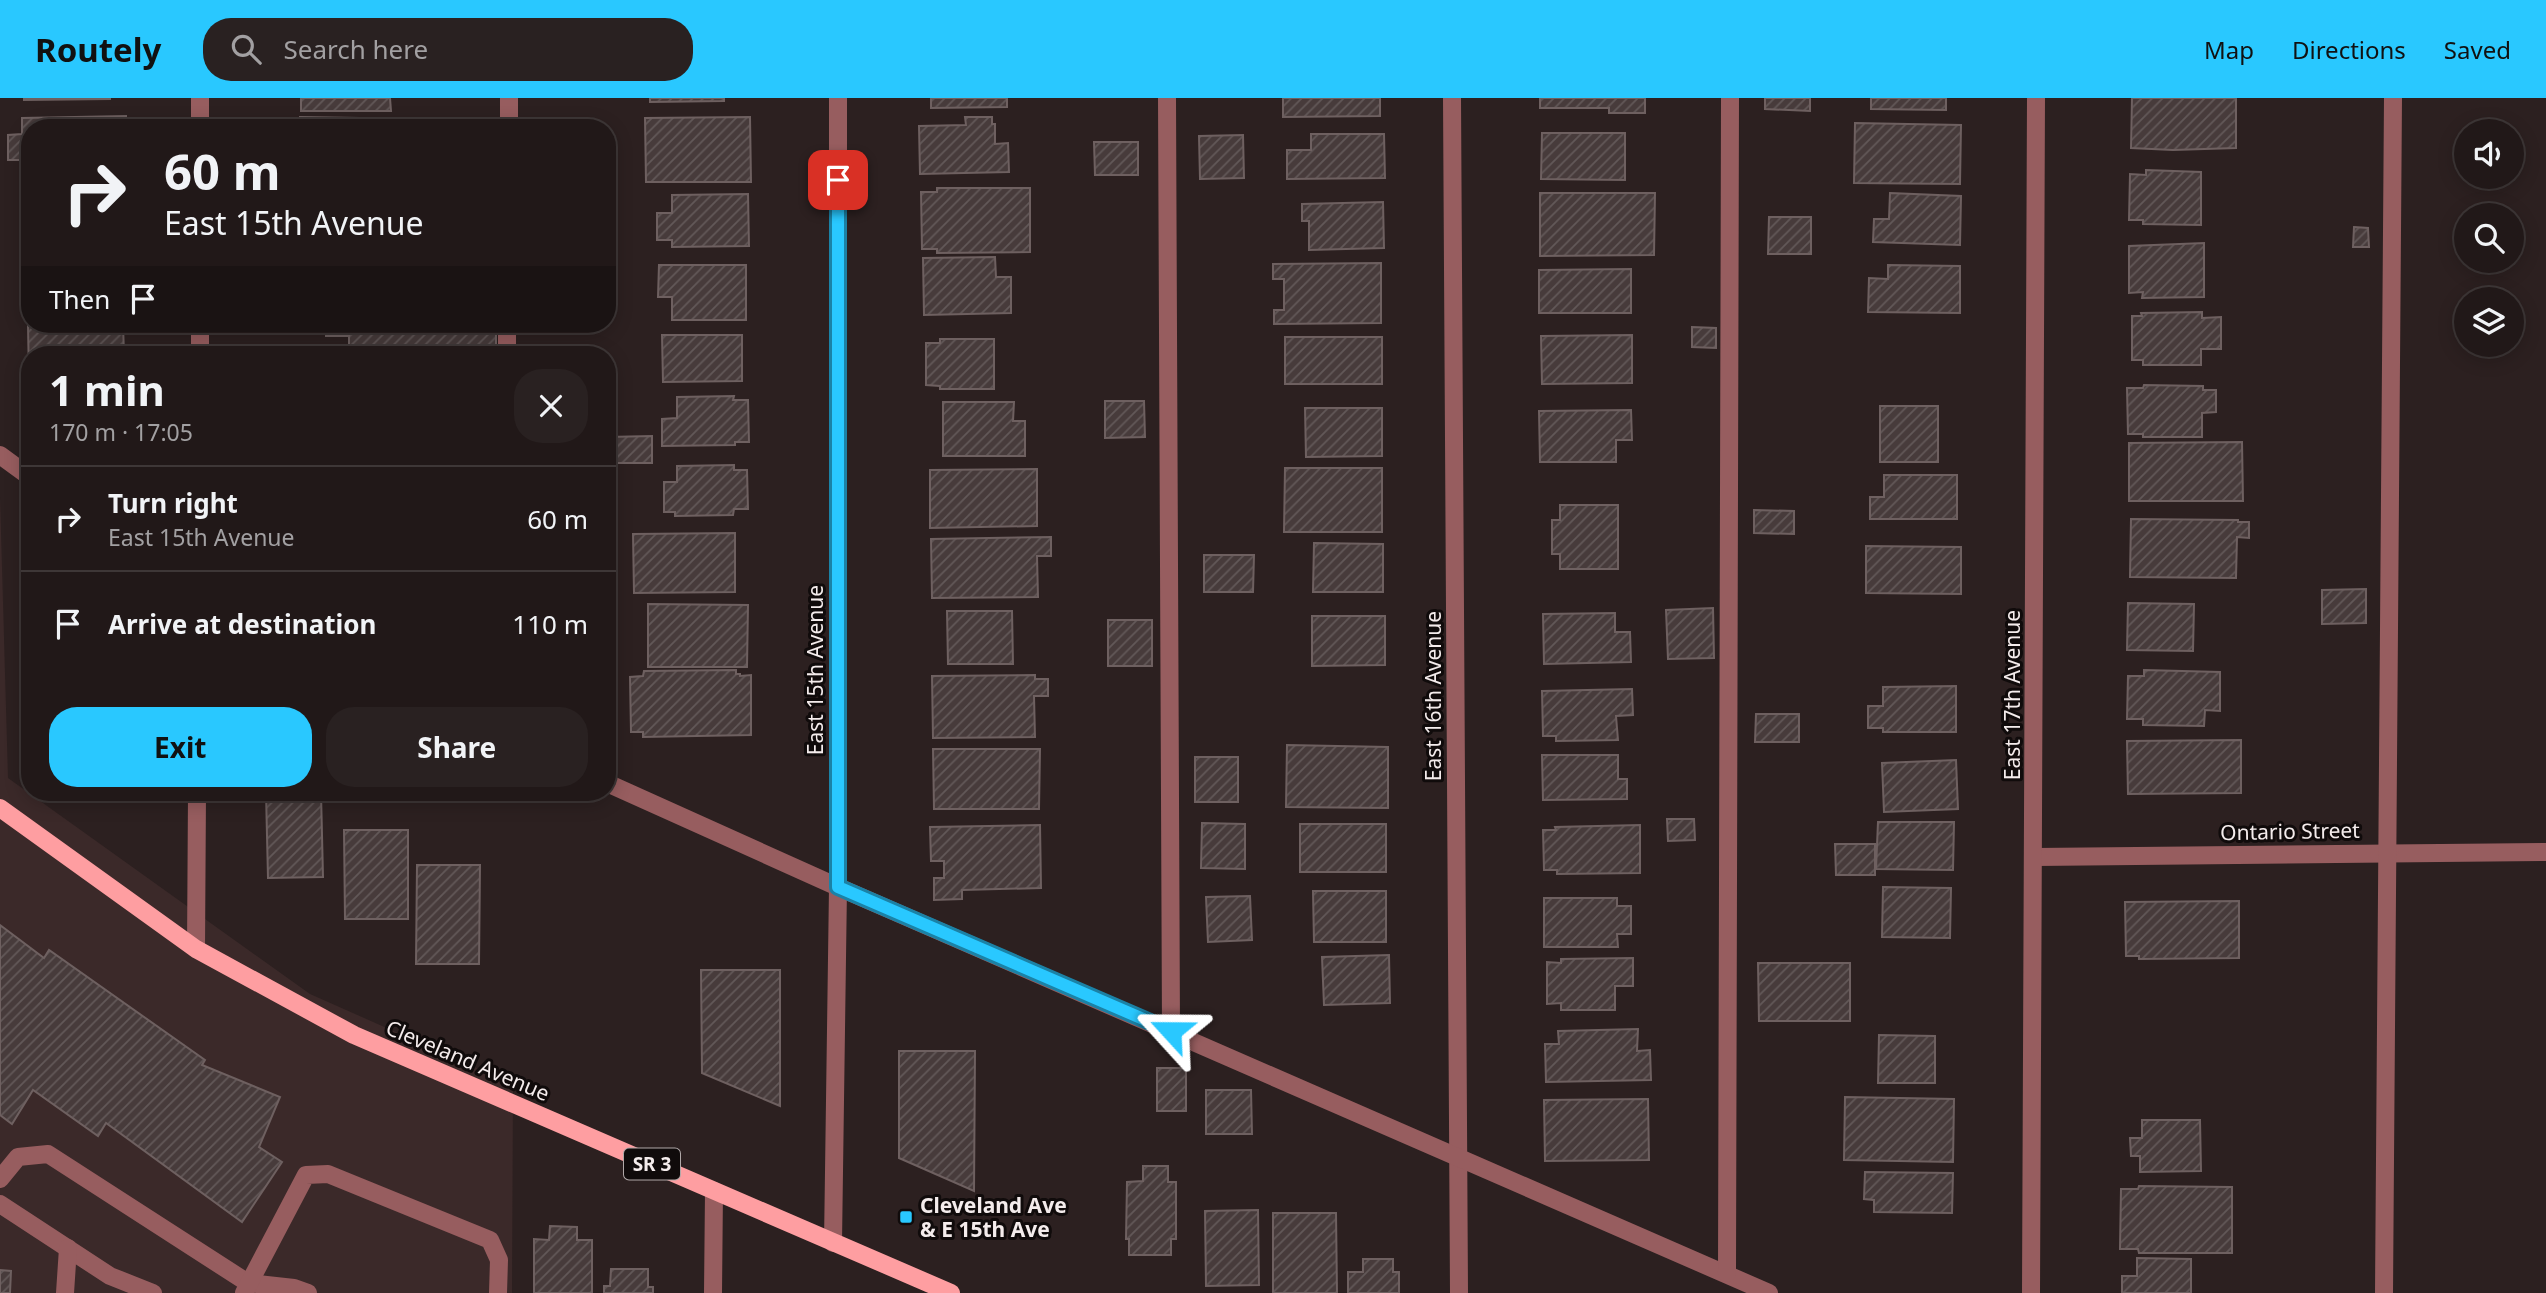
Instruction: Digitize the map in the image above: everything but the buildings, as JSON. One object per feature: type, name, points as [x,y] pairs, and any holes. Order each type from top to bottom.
[{"type":"main road","name":"Cleveland Avenue","points":[[0,808],[196,950],[354,1035],[951,1293]]},
{"type":"street","points":[[200,98],[200,119]]},
{"type":"street","points":[[509,98],[509,119]]},
{"type":"street","name":"East 15th Avenue","points":[[833,1243],[838,887],[838,98]]},
{"type":"street","points":[[1167,98],[1171,1031]]},
{"type":"street","name":"East 16th Avenue","points":[[1452,98],[1459,1293]]},
{"type":"street","points":[[1727,1273],[1730,98]]},
{"type":"street","name":"East 17th Avenue","points":[[2031,1293],[2035,857],[2036,98]]},
{"type":"street","points":[[2384,1293],[2393,98]]},
{"type":"street","points":[[0,455],[21,470]]},
{"type":"street","points":[[616,787],[838,887],[1769,1293]]},
{"type":"street","points":[[196,950],[197,801]]},
{"type":"street","name":"Ontario Street","points":[[2035,857],[2546,852]]},
{"type":"street","points":[[0,1179],[18,1157],[48,1154],[246,1288],[294,1288],[308,1293]]},
{"type":"street","points":[[246,1288],[306,1175],[328,1174],[490,1240],[499,1260],[498,1293]]},
{"type":"street","points":[[713,1293],[714,1191]]},
{"type":"street","points":[[0,1204],[110,1276],[153,1293]]},
{"type":"street","points":[[65,1293],[68,1248]]},
{"type":"shaded area","points":[[0,497],[8,778],[21,787],[21,801],[40,801],[310,994],[513,1084],[512,1293],[0,1293]]},
{"type":"place","name":"Cleveland Ave & E 15th Ave","points":[[906,1217]]},
{"type":"route","points":[[838,180],[838,887],[1171,1031]]}]
